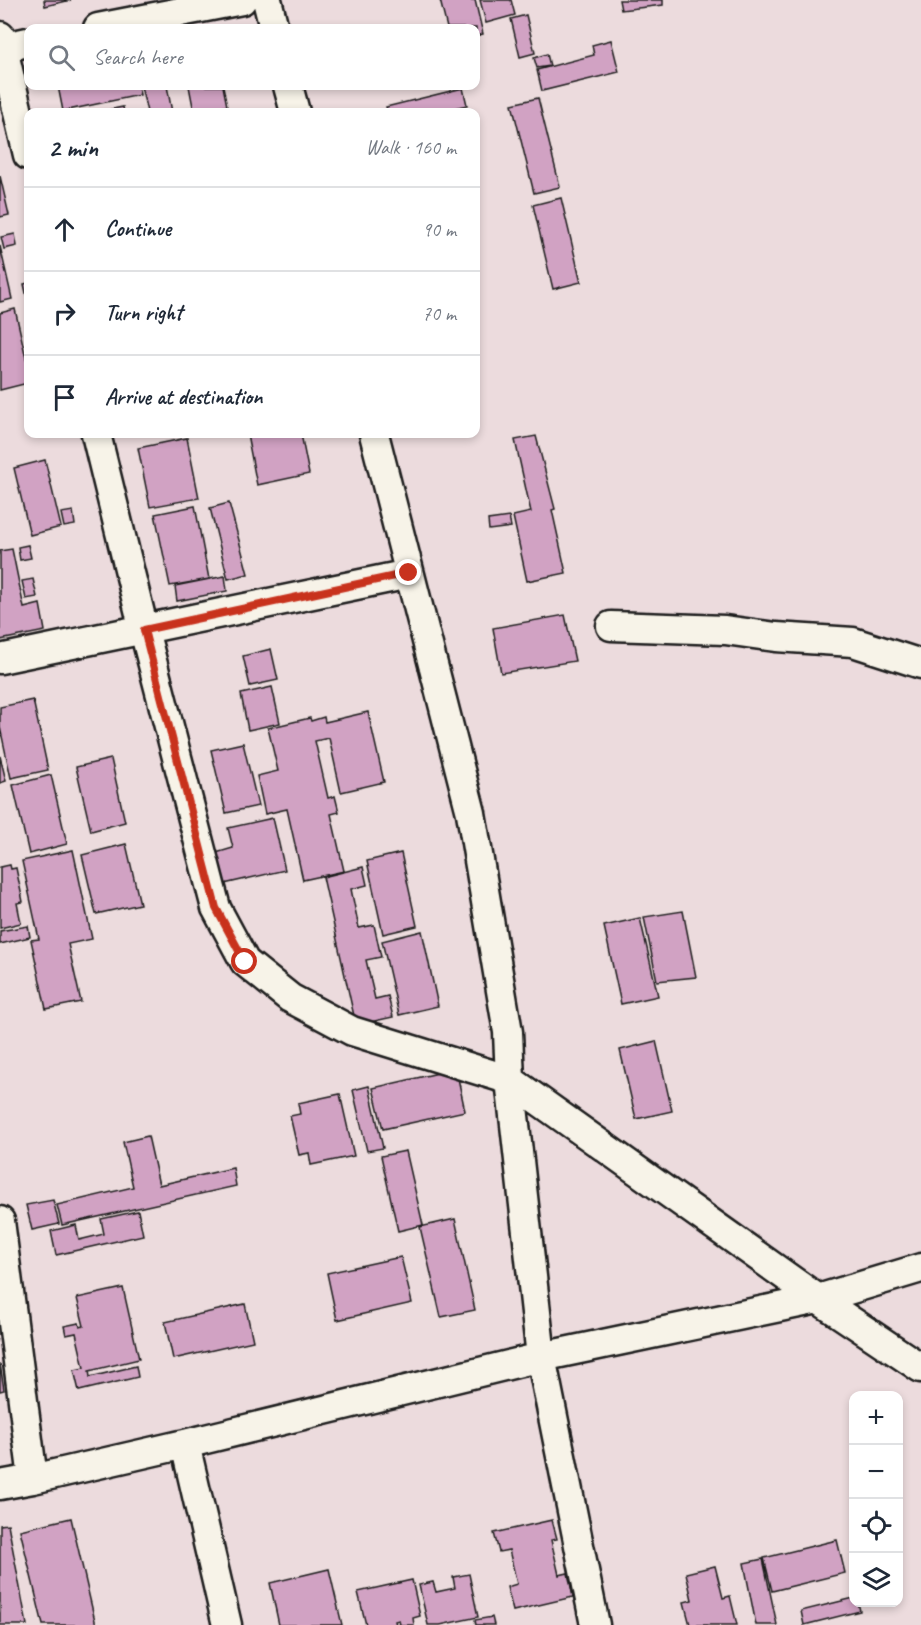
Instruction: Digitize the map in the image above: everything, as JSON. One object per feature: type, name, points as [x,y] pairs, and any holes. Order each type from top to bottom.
[{"type":"street","points":[[119,24],[242,0]]},
{"type":"street","points":[[267,0],[273,24]]},
{"type":"street","points":[[8,43],[24,133]]},
{"type":"street","points":[[289,90],[294,108]]},
{"type":"street","points":[[97,438],[216,908],[245,962],[291,998],[352,1031],[510,1080],[818,1299],[921,1368]]},
{"type":"street","points":[[375,438],[471,813],[508,1032],[510,1080],[541,1357],[595,1625]]},
{"type":"street","points":[[0,659],[409,573]]},
{"type":"street","points":[[611,626],[725,630],[776,637],[853,642],[921,664]]},
{"type":"street","points":[[0,1221],[33,1479]]},
{"type":"street","points":[[0,1485],[185,1444],[541,1357],[818,1299],[921,1268]]},
{"type":"street","points":[[185,1444],[227,1625]]},
{"type":"building","points":[[44,0],[71,0],[45,6]]},
{"type":"building","points":[[440,0],[475,0],[483,34],[480,35],[480,24],[446,24]]},
{"type":"building","points":[[480,0],[511,0],[515,15],[486,23]]},
{"type":"building","points":[[619,0],[663,0],[663,5],[621,10]]},
{"type":"building","points":[[526,15],[535,53],[520,57],[511,19]]},
{"type":"building","points":[[611,40],[619,72],[542,91],[537,70],[594,55],[592,45]]},
{"type":"building","points":[[547,54],[550,66],[537,68],[534,58]]},
{"type":"building","points":[[59,90],[139,90],[140,95],[77,108],[62,108]]},
{"type":"building","points":[[142,90],[168,90],[171,108],[146,108]]},
{"type":"building","points":[[190,90],[224,90],[227,106],[193,108]]},
{"type":"building","points":[[455,90],[463,90],[467,105],[454,108],[386,107]]},
{"type":"building","points":[[538,98],[560,187],[534,193],[512,104]]},
{"type":"building","points":[[0,176],[9,215],[0,217]]},
{"type":"building","points":[[561,198],[581,282],[553,289],[533,205]]},
{"type":"building","points":[[15,234],[17,246],[4,249],[1,237]]},
{"type":"building","points":[[0,246],[12,299],[0,302]]},
{"type":"building","points":[[15,309],[24,349],[24,384],[0,390],[0,313]]},
{"type":"building","points":[[536,436],[555,509],[552,510],[566,573],[527,581],[513,516],[531,512],[515,440]]},
{"type":"building","points":[[187,438],[199,498],[150,507],[138,448]]},
{"type":"building","points":[[248,438],[302,438],[309,474],[257,485]]},
{"type":"building","points":[[45,460],[61,527],[30,535],[14,468]]},
{"type":"building","points":[[229,503],[248,574],[228,579],[210,508]]},
{"type":"building","points":[[195,506],[209,579],[170,586],[155,514]]},
{"type":"building","points":[[73,511],[75,525],[64,527],[61,513]]},
{"type":"building","points":[[509,517],[511,527],[489,530],[488,520]]},
{"type":"building","points":[[28,545],[31,558],[20,560],[18,547]]},
{"type":"building","points":[[12,549],[24,608],[40,604],[45,631],[0,640],[0,551]]},
{"type":"building","points":[[225,576],[227,591],[177,601],[175,586]]},
{"type":"building","points":[[33,579],[37,597],[26,599],[22,581]]},
{"type":"building","points":[[565,615],[575,661],[501,673],[493,628]]},
{"type":"building","points":[[271,649],[278,680],[250,686],[243,656]]},
{"type":"building","points":[[272,687],[280,723],[248,730],[241,694]]},
{"type":"building","points":[[33,700],[48,770],[11,778],[0,727],[0,707]]},
{"type":"building","points":[[368,712],[384,782],[341,792],[329,738],[315,741],[328,798],[335,796],[339,812],[331,814],[344,871],[303,880],[287,809],[265,814],[257,776],[278,771],[268,728],[310,718],[311,721],[324,717],[325,722]]},
{"type":"building","points":[[243,743],[258,806],[226,813],[211,750]]},
{"type":"building","points":[[0,756],[6,781],[0,783]]},
{"type":"building","points":[[111,759],[125,822],[91,831],[76,767]]},
{"type":"building","points":[[51,775],[67,844],[29,854],[13,785]]},
{"type":"building","points":[[273,818],[285,870],[224,884],[216,853],[233,848],[228,828]]},
{"type":"building","points":[[126,844],[140,904],[96,914],[82,855]]},
{"type":"building","points":[[73,850],[92,939],[68,944],[81,1002],[46,1009],[31,940],[39,939],[22,861]]},
{"type":"building","points":[[401,853],[417,926],[383,934],[367,861]]},
{"type":"building","points":[[10,865],[11,869],[16,868],[23,902],[17,903],[21,923],[0,928],[0,867]]},
{"type":"building","points":[[363,867],[367,885],[351,889],[359,928],[374,925],[381,957],[366,960],[375,999],[388,996],[393,1017],[356,1025],[323,877]]},
{"type":"building","points":[[683,911],[696,977],[657,981],[644,917]]},
{"type":"building","points":[[640,918],[658,996],[621,1004],[604,926]]},
{"type":"building","points":[[28,926],[30,937],[0,944],[0,931]]},
{"type":"building","points":[[422,931],[438,1006],[399,1015],[382,941]]},
{"type":"building","points":[[656,1041],[672,1111],[636,1119],[620,1050]]},
{"type":"building","points":[[456,1069],[465,1111],[383,1129],[373,1088]]},
{"type":"building","points":[[369,1086],[383,1148],[367,1151],[353,1090]]},
{"type":"building","points":[[340,1094],[354,1156],[311,1165],[309,1153],[299,1155],[290,1116],[300,1114],[298,1103]]},
{"type":"building","points":[[148,1136],[159,1185],[233,1168],[236,1186],[62,1225],[57,1205],[133,1187],[123,1142]]},
{"type":"building","points":[[406,1151],[423,1225],[398,1231],[381,1156]]},
{"type":"building","points":[[53,1200],[59,1224],[32,1230],[26,1205]]},
{"type":"building","points":[[138,1211],[143,1235],[56,1255],[51,1231],[76,1225],[79,1240],[104,1234],[101,1219]]},
{"type":"building","points":[[455,1219],[475,1310],[441,1317],[420,1227]]},
{"type":"building","points":[[401,1257],[412,1303],[337,1320],[327,1273]]},
{"type":"building","points":[[123,1288],[139,1359],[89,1371],[90,1377],[136,1366],[138,1377],[79,1391],[74,1370],[84,1368],[76,1333],[66,1335],[64,1326],[79,1323],[80,1327],[84,1326],[77,1298]]},
{"type":"building","points":[[245,1304],[253,1341],[173,1359],[165,1322]]},
{"type":"building","points":[[0,1364],[4,1390],[0,1391]]},
{"type":"building","points":[[71,1518],[96,1625],[43,1625],[20,1530]]},
{"type":"building","points":[[552,1520],[557,1539],[551,1540],[559,1575],[568,1573],[573,1597],[513,1611],[507,1587],[517,1584],[509,1550],[499,1552],[494,1533]]},
{"type":"building","points":[[8,1524],[27,1625],[0,1625],[0,1525]]},
{"type":"building","points":[[837,1540],[845,1573],[772,1591],[764,1558]]},
{"type":"building","points":[[763,1559],[777,1625],[756,1625],[744,1563]]},
{"type":"building","points":[[715,1566],[723,1598],[730,1596],[737,1625],[690,1625],[684,1602],[692,1600],[686,1573]]},
{"type":"building","points":[[329,1569],[342,1625],[279,1625],[270,1583]]},
{"type":"building","points":[[469,1574],[478,1617],[440,1625],[428,1625],[419,1585],[433,1582],[436,1592],[455,1588],[453,1577]]},
{"type":"building","points":[[412,1580],[420,1616],[413,1618],[414,1625],[400,1625],[399,1620],[395,1621],[396,1625],[366,1625],[358,1592]]},
{"type":"building","points":[[849,1599],[849,1607],[859,1607],[860,1611],[804,1625],[801,1611]]},
{"type":"building","points":[[492,1617],[494,1625],[476,1625],[475,1620]]},
{"type":"route","points":[[245,962],[216,908],[144,630],[409,573]]}]
